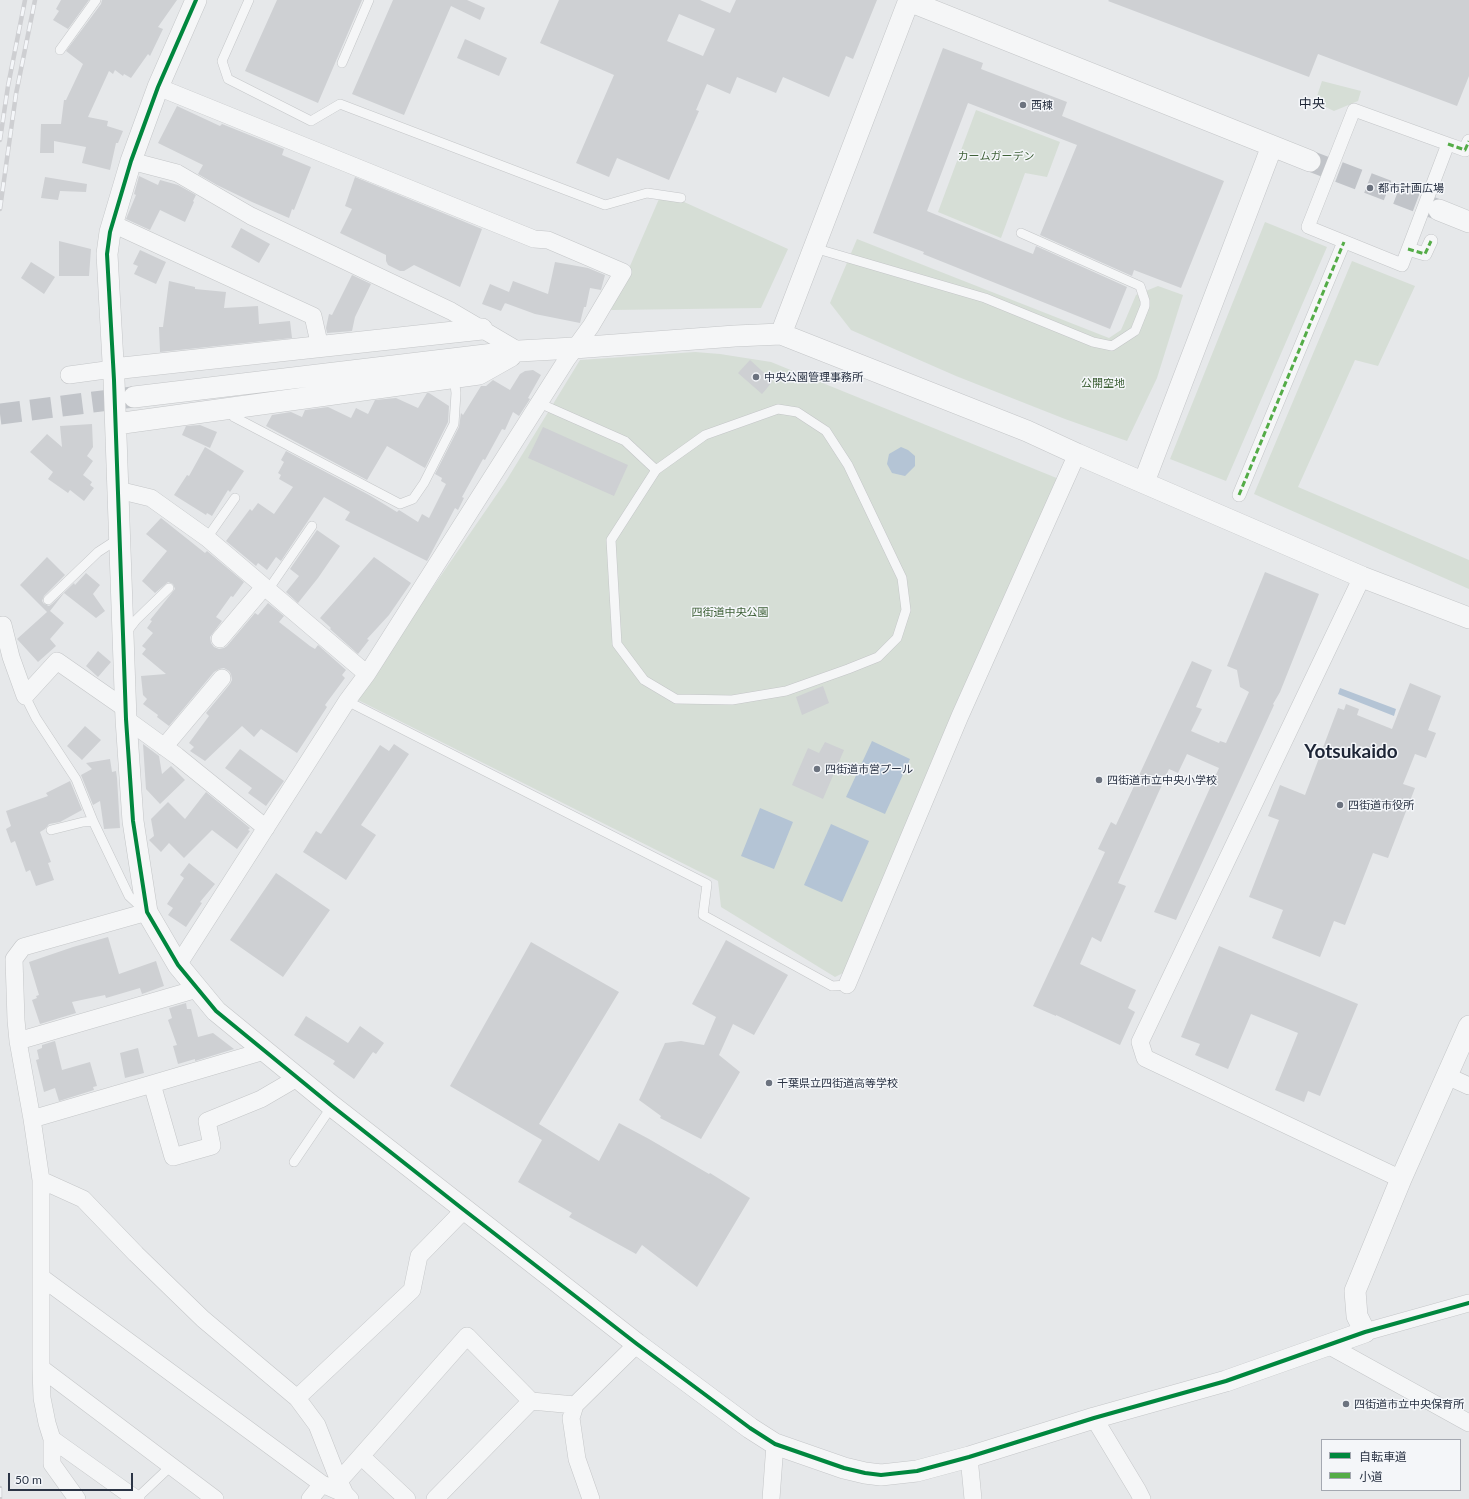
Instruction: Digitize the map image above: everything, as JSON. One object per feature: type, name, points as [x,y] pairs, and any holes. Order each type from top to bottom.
[{"type":"street","points":[[196,0],[158,87],[131,161],[113,224],[107,254],[116,424],[126,714],[133,821],[147,912],[178,965],[216,1011],[297,1078],[464,1210],[637,1344],[744,1423],[775,1444],[844,1468],[865,1473],[881,1475],[917,1471],[969,1457],[1094,1418],[1226,1381],[1365,1332],[1469,1302]]},
{"type":"street","points":[[781,334],[909,0],[1310,160]]},
{"type":"street","points":[[158,87],[526,236],[548,240],[623,272],[591,326],[574,348],[367,674],[347,701],[178,965]]},
{"type":"street","points":[[1448,144],[1402,265],[1308,227],[1354,110],[1465,150],[1469,141]]},
{"type":"street","points":[[1144,482],[1272,146]]},
{"type":"street","points":[[131,161],[177,173],[251,216],[451,311],[520,351]]},
{"type":"street","points":[[1438,210],[1469,222]]},
{"type":"street","points":[[113,224],[313,316],[320,347]]},
{"type":"street","points":[[1239,495],[1344,242]]},
{"type":"street","points":[[1408,249],[1425,254],[1431,242]]},
{"type":"street","points":[[69,375],[482,329]]},
{"type":"street","points":[[134,397],[520,351],[781,334],[1026,431],[1362,577],[1469,618]]},
{"type":"street","points":[[116,424],[479,374],[520,351]]},
{"type":"street","points":[[847,984],[960,716],[1077,454]]},
{"type":"street","points":[[118,490],[151,498],[207,538],[367,674]]},
{"type":"street","points":[[1362,577],[1140,1042],[1145,1058],[1401,1179]]},
{"type":"street","points":[[220,639],[266,589]]},
{"type":"street","points":[[3,625],[11,657],[25,696],[57,661],[126,714],[164,747],[266,828]]},
{"type":"street","points":[[164,747],[222,678]]},
{"type":"street","points":[[77,1499],[52,1464],[52,1439],[42,1398],[41,1180],[18,1041],[14,959],[23,947],[147,912]]},
{"type":"street","points":[[18,1041],[197,989]]},
{"type":"street","points":[[1365,1332],[1357,1316],[1355,1291],[1401,1179],[1469,1026]]},
{"type":"street","points":[[32,1119],[264,1051]]},
{"type":"street","points":[[1447,1076],[1469,1086]]},
{"type":"street","points":[[152,1084],[174,1157],[212,1146],[207,1120],[261,1099],[297,1078]]},
{"type":"street","points":[[41,1180],[83,1199],[136,1254],[204,1319],[297,1398],[316,1425],[345,1491]]},
{"type":"street","points":[[297,1398],[412,1290],[420,1256],[464,1210]]},
{"type":"street","points":[[41,1277],[322,1484],[345,1491]]},
{"type":"street","points":[[345,1491],[361,1456],[467,1336],[531,1401],[575,1405]]},
{"type":"street","points":[[591,1499],[577,1459],[571,1418],[575,1405],[637,1344]]},
{"type":"street","points":[[1328,1345],[1469,1423]]},
{"type":"street","points":[[41,1368],[215,1499]]},
{"type":"street","points":[[435,1499],[531,1401]]},
{"type":"street","points":[[1094,1418],[1142,1499]]},
{"type":"street","points":[[52,1439],[136,1499]]},
{"type":"street","points":[[771,1499],[775,1444]]},
{"type":"street","points":[[361,1456],[407,1499]]},
{"type":"street","points":[[969,1457],[973,1499]]},
{"type":"street","points":[[310,1499],[322,1484]]},
{"type":"lane","points":[[60,50],[96,0]]},
{"type":"lane","points":[[250,0],[222,61],[228,79],[311,121],[340,104],[605,205],[647,193],[681,198]]},
{"type":"lane","points":[[342,63],[369,0]]},
{"type":"lane","points":[[814,248],[984,298],[1093,342],[1112,346],[1135,332],[1145,306],[1145,301],[1140,286],[1021,233]]},
{"type":"lane","points":[[229,408],[234,417],[400,504],[413,499],[424,483],[454,424],[456,393],[454,377]]},
{"type":"lane","points":[[539,403],[624,441],[656,470]]},
{"type":"lane","points":[[778,409],[797,412],[826,431],[848,464],[902,578],[906,610],[897,638],[878,657],[848,669],[786,691],[732,700],[676,699],[644,680],[617,644],[611,540],[656,470],[706,435],[778,409]]},
{"type":"lane","points":[[207,538],[236,498]]},
{"type":"lane","points":[[266,589],[312,526]]},
{"type":"lane","points":[[48,600],[98,552],[120,538]]},
{"type":"lane","points":[[123,637],[136,620],[169,588]]},
{"type":"lane","points":[[25,696],[36,718],[76,779],[93,821],[129,896],[147,912]]},
{"type":"lane","points":[[347,701],[707,884],[703,914],[832,986],[847,984]]},
{"type":"lane","points":[[51,830],[93,821]]},
{"type":"lane","points":[[294,1162],[332,1106]]},
{"type":"lane","points":[[136,1499],[171,1466]]},
{"type":"green space","points":[[1322,81],[1361,91],[1358,101],[1334,111],[1315,102]]},
{"type":"green space","name":"カームガーデン","points":[[976,110],[1060,142],[1047,177],[1025,173],[1001,238],[938,212]]},
{"type":"green space","points":[[662,192],[788,249],[761,308],[611,310]]},
{"type":"green space","points":[[1265,222],[1327,247],[1226,481],[1170,459]]},
{"type":"green space","name":"公開空地","points":[[857,239],[1109,338],[1121,330],[1136,295],[1158,286],[1183,295],[1157,378],[1127,441],[1065,419],[956,376],[851,330],[830,303]]},
{"type":"green space","points":[[1352,261],[1415,286],[1378,366],[1355,360],[1298,487],[1469,560],[1469,589],[1254,494]]},
{"type":"green space","name":"四街道中央公園","points":[[695,352],[720,354],[771,362],[1059,479],[843,973],[835,977],[721,907],[718,881],[356,699],[506,481],[580,360]]},
{"type":"water","points":[[901,447],[908,450],[915,456],[915,466],[905,476],[892,473],[887,464],[889,454]]},
{"type":"water","points":[[1340,688],[1396,709],[1394,716],[1338,694]]},
{"type":"water","points":[[872,741],[910,759],[885,814],[846,797]]},
{"type":"water","points":[[760,808],[793,822],[774,869],[741,856]]},
{"type":"water","points":[[831,824],[869,841],[842,902],[804,885]]},
{"type":"building","points":[[61,0],[89,0],[68,29],[53,20],[59,11],[56,9]]},
{"type":"building","points":[[102,0],[177,0],[158,27],[163,29],[150,56],[148,54],[131,78],[124,74],[123,76],[115,70],[113,74],[109,71],[88,117],[108,121],[107,126],[123,131],[118,143],[116,143],[110,170],[82,163],[86,147],[54,141],[54,153],[40,153],[41,124],[61,124],[64,100],[66,100],[83,64],[66,51],[101,4]]},
{"type":"building","points":[[277,0],[362,0],[318,103],[245,71]]},
{"type":"building","points":[[393,0],[467,0],[485,8],[480,20],[451,6],[404,115],[352,94]]},
{"type":"building","points":[[559,0],[700,0],[730,13],[736,0],[877,0],[853,59],[846,56],[829,97],[783,77],[776,93],[737,77],[730,94],[707,84],[696,110],[699,111],[669,180],[617,158],[609,177],[576,163],[614,75],[540,43]],"holes":[[[679,14],[715,29],[703,56],[667,41]]]},
{"type":"building","points":[[1469,0],[1469,76],[1457,106],[1318,54],[1309,77],[1108,1]]},
{"type":"building","points":[[465,39],[507,58],[499,76],[457,58]]},
{"type":"building","points":[[943,48],[983,63],[981,69],[1067,102],[1062,116],[1224,181],[1181,288],[1134,270],[1132,276],[1040,235],[1077,145],[968,103],[927,211],[1033,254],[1036,246],[1127,287],[1110,329],[923,254],[924,252],[873,233]]},
{"type":"building","points":[[177,106],[220,126],[222,124],[284,149],[282,155],[311,167],[294,210],[292,209],[289,218],[217,185],[198,174],[203,165],[158,143]]},
{"type":"building","points":[[139,176],[158,185],[160,180],[178,185],[196,195],[185,222],[160,210],[150,230],[126,219],[136,195],[134,194]]},
{"type":"building","points":[[45,177],[87,184],[86,192],[60,191],[58,200],[41,198]]},
{"type":"building","points":[[355,177],[482,229],[460,287],[414,265],[404,271],[400,271],[388,265],[386,255],[340,233],[352,209],[345,206]]},
{"type":"building","points":[[241,228],[270,244],[259,263],[231,247]]},
{"type":"building","points":[[59,241],[91,249],[89,276],[59,276]]},
{"type":"building","points":[[140,250],[166,262],[156,284],[134,274],[138,266],[133,264]]},
{"type":"building","points":[[31,262],[55,277],[44,294],[21,278]]},
{"type":"building","points":[[555,262],[588,268],[605,275],[601,290],[590,288],[586,307],[584,307],[580,323],[535,314],[505,303],[501,311],[482,304],[490,284],[509,292],[513,281],[548,294]]},
{"type":"building","points":[[352,275],[371,284],[355,317],[352,331],[327,333],[326,328],[329,314],[332,315]]},
{"type":"building","points":[[169,281],[195,287],[195,289],[226,292],[224,308],[258,306],[259,324],[290,321],[292,338],[160,352],[159,327],[163,327]]},
{"type":"building","name":"中央公園管理事務所","points":[[750,360],[773,381],[762,394],[738,373]]},
{"type":"building","points":[[533,370],[541,375],[528,398],[530,399],[519,416],[513,412],[505,430],[502,429],[462,497],[464,498],[458,510],[455,508],[427,561],[345,520],[350,512],[324,497],[281,561],[276,557],[267,570],[258,563],[256,566],[226,541],[250,509],[252,511],[258,503],[274,514],[293,487],[279,479],[281,475],[278,473],[284,462],[281,460],[286,451],[369,495],[397,512],[399,510],[418,522],[422,514],[429,518],[446,484],[441,481],[442,478],[435,474],[459,427],[461,413],[463,415],[481,386],[486,386],[493,380],[510,390],[520,374],[525,371]]},
{"type":"building","points":[[427,393],[449,406],[448,422],[425,468],[387,446],[367,480],[266,426],[272,415],[291,412],[302,417],[305,410],[328,407],[351,418],[356,408],[368,414],[375,400],[396,398],[418,408]]},
{"type":"building","points":[[92,424],[93,447],[87,456],[93,461],[83,475],[92,482],[90,485],[94,488],[84,501],[70,490],[68,493],[48,479],[53,472],[30,452],[47,434],[62,447],[60,426]]},
{"type":"building","points":[[200,425],[217,432],[210,448],[182,435],[186,426]]},
{"type":"building","points":[[543,427],[628,465],[614,496],[528,458]]},
{"type":"building","points":[[205,447],[244,471],[230,492],[228,490],[212,516],[207,513],[206,515],[174,495],[187,475],[189,476]]},
{"type":"building","points":[[161,518],[205,553],[207,551],[244,582],[233,597],[231,596],[216,617],[222,621],[210,637],[211,643],[214,647],[219,649],[227,646],[255,613],[258,615],[268,603],[284,616],[279,622],[315,649],[318,645],[346,670],[342,675],[345,678],[325,705],[327,707],[297,753],[261,729],[254,737],[242,726],[205,761],[190,751],[194,747],[189,743],[209,716],[206,713],[232,680],[229,671],[224,668],[214,672],[169,726],[157,717],[158,715],[143,704],[147,699],[143,695],[141,676],[166,674],[142,654],[146,649],[142,646],[153,633],[147,628],[152,621],[150,620],[175,589],[173,584],[168,582],[155,593],[142,581],[167,551],[146,534]]},
{"type":"building","points":[[317,530],[340,546],[318,578],[298,603],[286,592],[299,576],[290,569]]},
{"type":"building","points":[[47,557],[65,575],[44,596],[42,601],[44,604],[49,606],[52,604],[74,583],[75,585],[86,573],[100,585],[93,594],[105,611],[96,618],[64,593],[50,611],[64,623],[50,639],[56,646],[38,662],[17,639],[47,612],[20,585]]},
{"type":"building","points":[[374,557],[411,583],[389,615],[367,639],[369,640],[358,654],[320,618]]},
{"type":"building","points":[[1265,572],[1319,594],[1280,692],[1273,704],[1274,705],[1176,920],[1154,912],[1219,768],[1187,754],[1178,773],[1169,769],[1118,883],[1126,886],[1101,942],[1092,937],[1080,964],[1136,990],[1128,1008],[1135,1012],[1120,1045],[1033,1006],[1105,852],[1098,849],[1111,822],[1116,825],[1192,661],[1212,670],[1196,707],[1202,709],[1191,731],[1219,743],[1220,741],[1226,743],[1249,692],[1240,687],[1237,670],[1227,666]]},
{"type":"building","points":[[98,651],[111,662],[98,677],[86,666]]},
{"type":"building","name":"四街道市役所","points":[[1410,683],[1441,696],[1428,730],[1436,733],[1426,758],[1415,754],[1403,784],[1415,788],[1388,858],[1373,853],[1345,925],[1334,921],[1320,957],[1272,938],[1283,910],[1249,897],[1279,820],[1268,816],[1280,785],[1305,795],[1338,708],[1344,710],[1346,704],[1359,709],[1357,715],[1392,729]]},
{"type":"building","points":[[823,686],[829,703],[802,715],[796,697]]},
{"type":"building","points":[[85,726],[101,740],[82,760],[67,746]]},
{"type":"building","name":"四街道市営プール","points":[[825,742],[844,750],[823,799],[792,785],[808,748],[819,753]]},
{"type":"building","points":[[143,744],[159,756],[162,774],[171,766],[185,780],[160,804],[146,789]]},
{"type":"building","points":[[394,744],[409,754],[361,825],[376,835],[346,880],[303,852],[316,831],[321,834],[380,745],[389,751]]},
{"type":"building","points":[[240,749],[284,781],[266,806],[248,793],[252,788],[225,768]]},
{"type":"building","points":[[110,759],[112,772],[116,771],[120,828],[104,829],[100,801],[93,805],[81,775],[92,769],[86,763]]},
{"type":"building","points":[[70,781],[82,810],[60,822],[49,824],[40,832],[51,862],[48,863],[54,880],[36,886],[30,870],[26,872],[15,841],[11,843],[6,829],[11,826],[6,811],[48,796],[46,793]]},
{"type":"building","points":[[206,792],[250,828],[248,830],[250,831],[237,849],[212,830],[184,858],[169,843],[161,852],[149,840],[154,836],[151,819],[168,802],[185,819]]},
{"type":"building","points":[[189,863],[215,884],[200,902],[202,903],[186,927],[168,915],[173,908],[167,904],[184,878],[180,875]]},
{"type":"building","points":[[276,873],[330,910],[283,977],[230,940]]},
{"type":"building","points":[[108,937],[119,974],[156,961],[164,986],[142,994],[140,988],[106,998],[105,995],[72,1002],[76,1013],[40,1024],[32,1000],[37,998],[36,996],[39,995],[29,962]]},
{"type":"building","points":[[726,940],[788,975],[754,1035],[733,1024],[719,1055],[740,1072],[701,1139],[660,1118],[661,1116],[639,1100],[665,1043],[681,1041],[704,1045],[716,1017],[692,1004]]},
{"type":"building","points":[[531,942],[619,992],[539,1124],[599,1161],[619,1123],[709,1174],[710,1173],[750,1198],[697,1287],[642,1245],[636,1254],[569,1217],[572,1213],[518,1182],[542,1140],[450,1086]]},
{"type":"building","points":[[1219,946],[1358,1004],[1320,1096],[1308,1091],[1304,1102],[1275,1090],[1298,1033],[1251,1014],[1228,1069],[1195,1055],[1200,1044],[1181,1037]]},
{"type":"building","points":[[186,1003],[187,1009],[191,1009],[198,1037],[213,1033],[234,1049],[195,1061],[195,1059],[178,1064],[173,1046],[177,1045],[168,1020],[172,1018],[169,1008]]},
{"type":"building","points":[[306,1016],[348,1043],[360,1026],[384,1043],[376,1054],[373,1052],[354,1079],[333,1064],[335,1061],[294,1035]]},
{"type":"building","points":[[55,1041],[62,1070],[90,1062],[97,1086],[93,1087],[94,1090],[59,1101],[55,1088],[44,1092],[36,1060],[39,1059],[37,1050],[42,1048],[42,1045]]},
{"type":"building","points":[[138,1048],[144,1073],[125,1078],[120,1053]]},
{"type":"tunnel","points":[[1310,161],[1439,210]]},
{"type":"tunnel","points":[[0,414],[133,397]]},
{"type":"railway","points":[[0,140],[8,86],[25,0]]},
{"type":"railway","points":[[0,209],[16,94],[35,0]]},
{"type":"railway","points":[[0,1488],[0,1499]]},
{"type":"marked path","points":[[1448,144],[1465,150],[1469,141]]},
{"type":"marked path","points":[[1408,249],[1425,254],[1431,241]]},
{"type":"marked path","points":[[1239,495],[1344,242]]},
{"type":"cycle path","points":[[196,0],[158,87],[131,161],[110,232],[107,254],[114,380],[126,719],[133,821],[147,912],[178,965],[216,1011],[332,1106],[464,1210],[637,1344],[750,1428],[775,1444],[844,1468],[865,1473],[881,1475],[917,1471],[969,1457],[1094,1418],[1226,1381],[1365,1332],[1469,1303]]},
{"type":"place","name":"西棟","points":[[1023,105]]},
{"type":"place","name":"都市計画広場","points":[[1370,188]]},
{"type":"place","name":"中央公園管理事務所","points":[[756,377]]},
{"type":"place","name":"四街道市営プール","points":[[817,769]]},
{"type":"place","name":"四街道市立中央小学校","points":[[1099,780]]},
{"type":"place","name":"四街道市役所","points":[[1340,805]]},
{"type":"place","name":"千葉県立四街道高等学校","points":[[769,1083]]},
{"type":"place","name":"四街道市立中央保育所","points":[[1346,1404]]},
{"type":"district","name":"中央","points":[[1312,104]]},
{"type":"district","name":"Yotsukaido","points":[[1351,752]]}]
